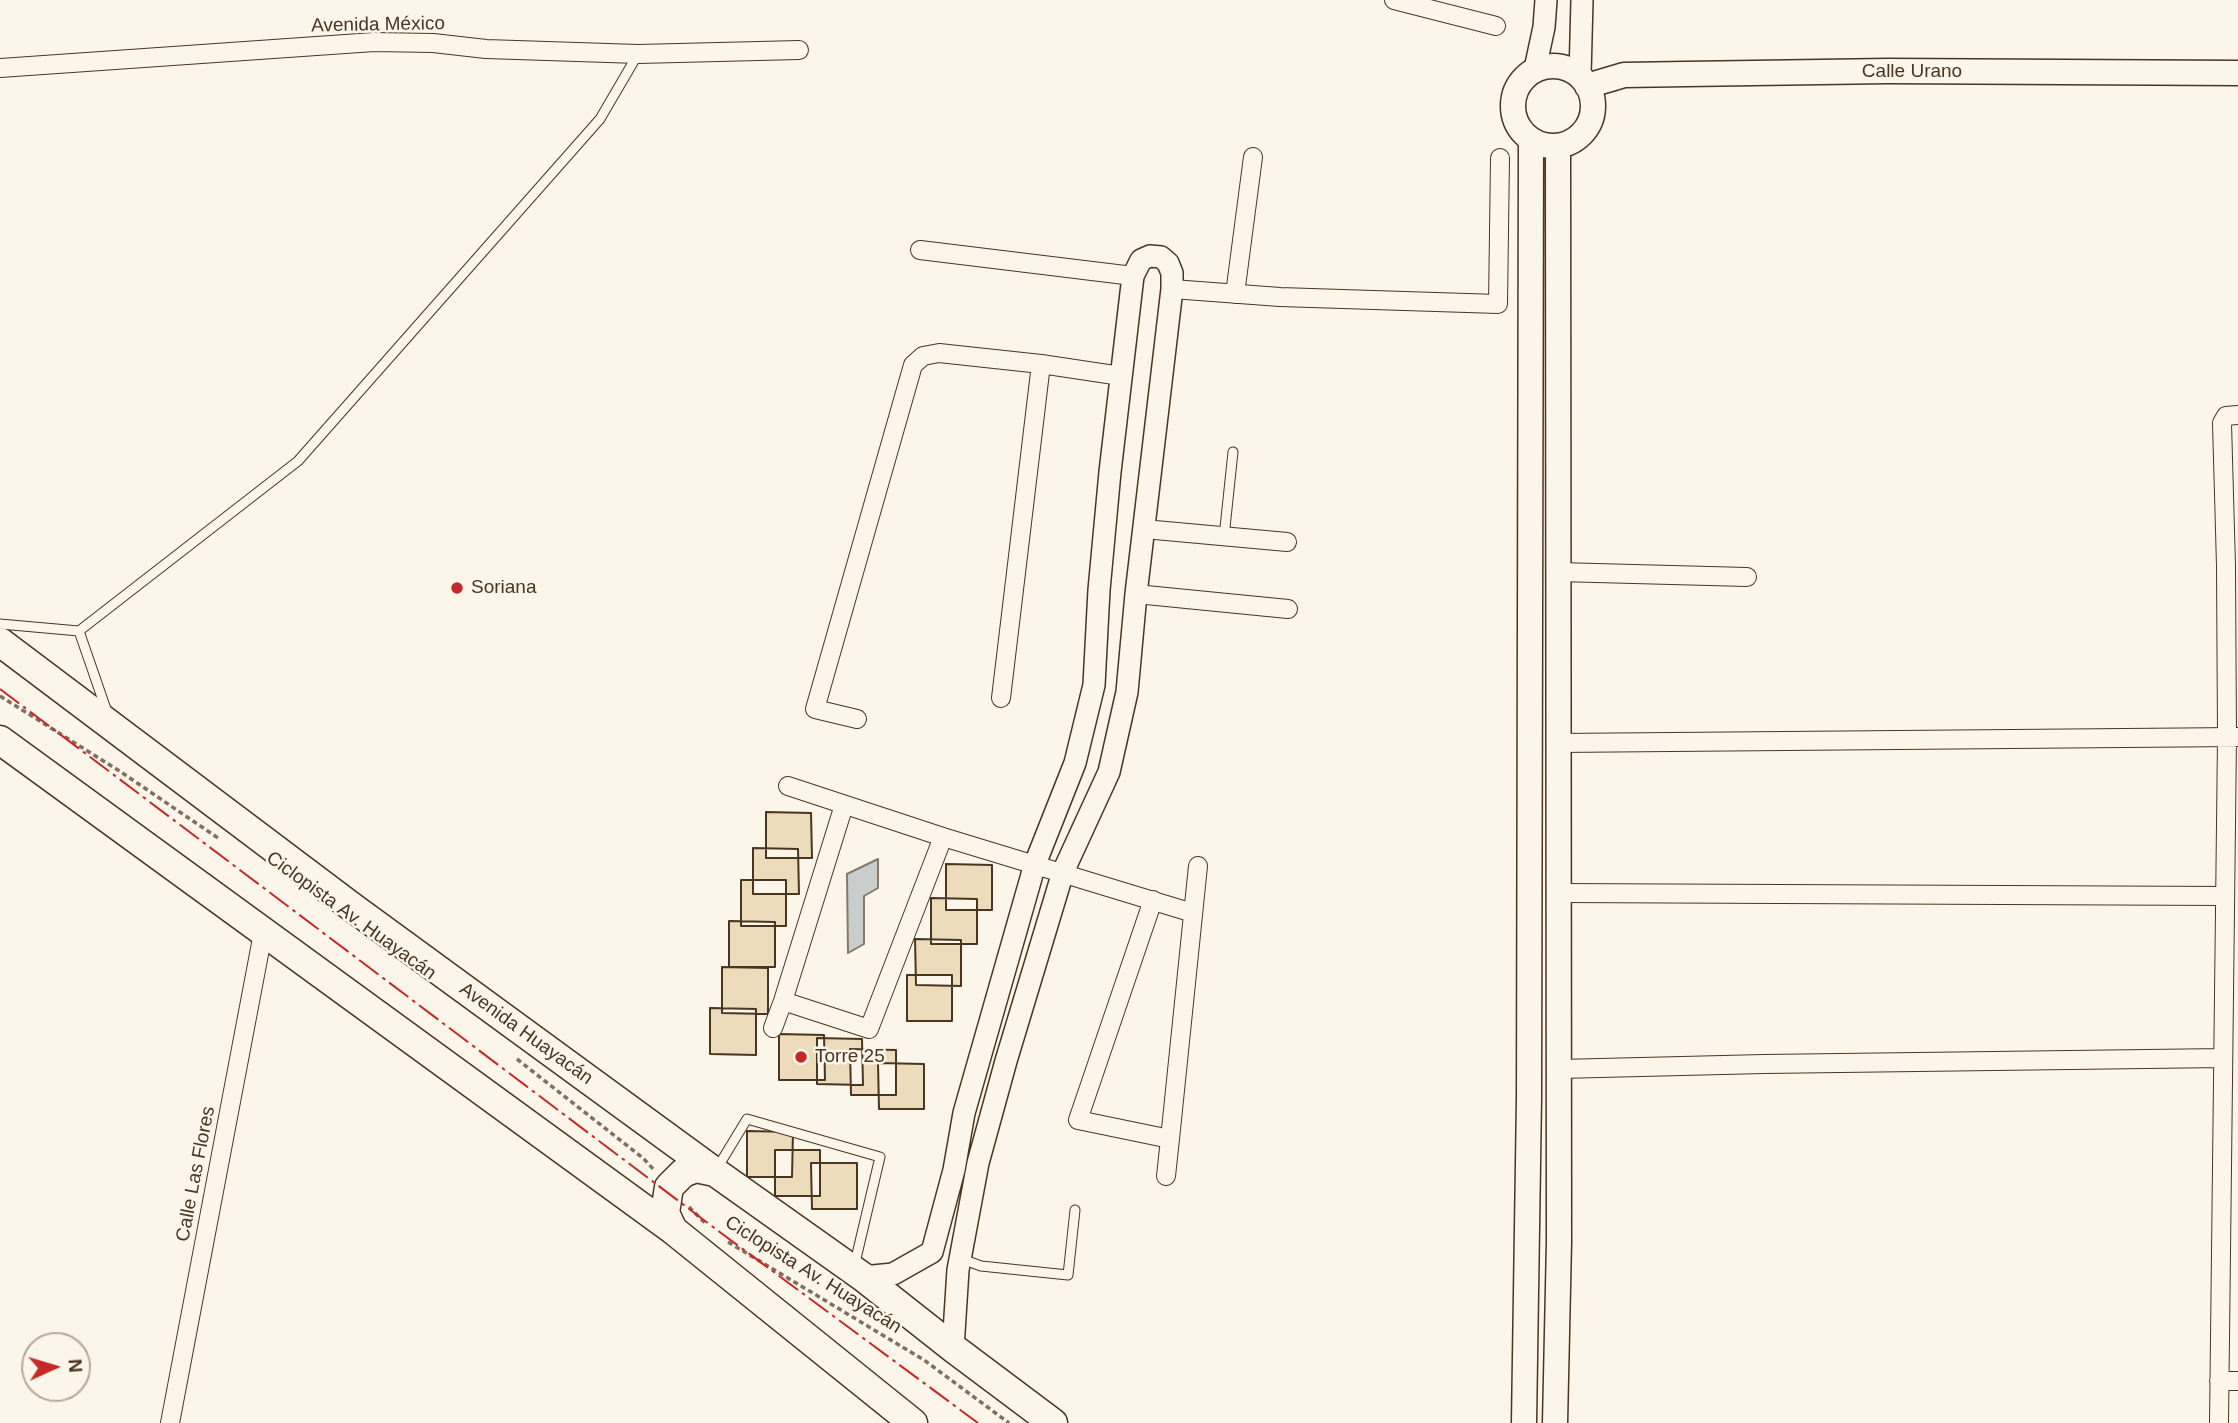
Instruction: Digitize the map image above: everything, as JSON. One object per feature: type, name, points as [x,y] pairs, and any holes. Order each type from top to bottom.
[{"type":"main road","points":[[1559,66],[1570,70],[1584,81],[1592,98],[1593,111],[1582,134],[1571,142],[1549,147],[1531,140],[1517,124],[1512,103],[1522,79],[1535,69],[1559,66]]},
{"type":"main road","name":"Calle Urano","points":[[1584,81],[1624,75],[1888,71],[2238,73]]},
{"type":"main road","points":[[1524,1423],[1529,961],[1531,140]]},
{"type":"main road","points":[[1555,1423],[1559,1242],[1558,146]]},
{"type":"main road","name":"Avenida Huayacán","points":[[0,642],[352,907],[858,1274],[1049,1421]]},
{"type":"main road","points":[[0,740],[673,1230],[913,1423]]},
{"type":"main road","points":[[1529,961],[1559,961]]},
{"type":"main road","points":[[673,1230],[665,1213],[669,1187],[683,1172],[696,1167],[715,1172]]},
{"type":"street","points":[[1394,0],[1496,26]]},
{"type":"street","points":[[1535,69],[1544,27],[1546,0]]},
{"type":"street","points":[[1582,0],[1584,81]]},
{"type":"street","name":"Avenida México","points":[[0,68],[374,42],[638,54],[799,50]]},
{"type":"street","points":[[1236,294],[1252,156]]},
{"type":"street","points":[[1172,289],[1366,301],[1497,304],[1500,158]]},
{"type":"street","points":[[920,250],[1133,276]]},
{"type":"street","points":[[932,1252],[954,1170],[964,1113],[1035,864],[1075,763],[1094,685],[1102,555],[1133,276],[1141,260],[1150,256],[1161,257],[1168,263],[1172,289],[1127,692],[1109,772],[1063,872],[978,1163],[960,1259],[953,1348]]},
{"type":"street","points":[[857,719],[815,709],[913,365],[923,356],[939,353],[1121,376]]},
{"type":"street","points":[[1001,698],[1041,364]]},
{"type":"street","points":[[2219,1423],[2225,896],[2232,737],[2232,566],[2222,423],[2226,416],[2238,415]]},
{"type":"street","points":[[1144,530],[1287,542]]},
{"type":"street","points":[[1102,555],[1140,559]]},
{"type":"street","points":[[1558,572],[1747,577]]},
{"type":"street","points":[[1099,590],[1288,609]]},
{"type":"street","points":[[1558,743],[2232,737]]},
{"type":"street","points":[[788,786],[943,837],[1193,913]]},
{"type":"street","points":[[773,1028],[844,805]]},
{"type":"street","points":[[783,1001],[869,1029],[943,837]]},
{"type":"street","points":[[1166,1176],[1198,866]]},
{"type":"street","points":[[1559,893],[2225,896]]},
{"type":"street","points":[[1153,901],[1078,1120],[1170,1139]]},
{"type":"street","name":"Calle Las Flores","points":[[170,1423],[263,933]]},
{"type":"street","points":[[1559,1069],[2223,1058]]},
{"type":"street","points":[[964,1113],[990,1121]]},
{"type":"street","points":[[858,1274],[892,1274],[932,1252],[950,1254],[960,1259]]},
{"type":"street","points":[[2219,1381],[2238,1381]]},
{"type":"lane","points":[[0,624],[79,631],[298,461],[600,119],[638,54]]},
{"type":"lane","points":[[1224,537],[1233,452]]},
{"type":"lane","points":[[79,631],[111,725]]},
{"type":"lane","points":[[715,1172],[747,1119],[880,1157],[858,1274]]},
{"type":"lane","points":[[960,1259],[981,1266],[1068,1275],[1075,1210]]},
{"type":"path","points":[[0,696],[121,772],[227,844]]},
{"type":"path","name":"Ciclopista Av. Huayacán","points":[[511,1054],[643,1158],[709,1227]]},
{"type":"path","name":"Ciclopista Av. Huayacán","points":[[718,1236],[924,1360],[1009,1423]]},
{"type":"shaded area","points":[[878,859],[878,888],[864,896],[864,944],[848,953],[847,874]]},
{"type":"building","points":[[766,812],[811,813],[812,858],[766,858]]},
{"type":"building","points":[[753,848],[798,849],[799,894],[753,894]]},
{"type":"building","points":[[946,864],[992,865],[992,910],[946,910]]},
{"type":"building","points":[[741,880],[786,880],[786,926],[741,926]]},
{"type":"building","points":[[931,898],[977,899],[977,944],[931,944]]},
{"type":"building","points":[[729,921],[775,922],[775,967],[729,967]]},
{"type":"building","points":[[915,939],[961,940],[961,986],[916,985]]},
{"type":"building","name":"Torre 25","points":[[722,967],[768,968],[768,1014],[722,1013]]},
{"type":"building","name":"Torre 25","points":[[907,975],[952,975],[952,1021],[907,1021]]},
{"type":"building","points":[[710,1008],[756,1009],[756,1055],[710,1054]]},
{"type":"building","name":"Torre 25","points":[[779,1034],[824,1035],[825,1080],[779,1080]]},
{"type":"building","name":"Torre 25","points":[[817,1038],[862,1039],[863,1085],[817,1084]]},
{"type":"building","name":"Torre 25","points":[[850,1049],[896,1050],[896,1095],[851,1095]]},
{"type":"building","name":"Torre 25","points":[[878,1063],[924,1064],[924,1109],[879,1109]]},
{"type":"building","points":[[747,1131],[793,1132],[792,1177],[747,1177]]},
{"type":"building","points":[[775,1150],[820,1150],[820,1196],[775,1196]]},
{"type":"building","points":[[811,1163],[857,1163],[857,1209],[812,1209]]},
{"type":"power","points":[[0,689],[721,1233],[978,1423]]},
{"type":"place","name":"Soriana","points":[[457,588]]},
{"type":"place","name":"Torre 25","points":[[801,1057]]}]
